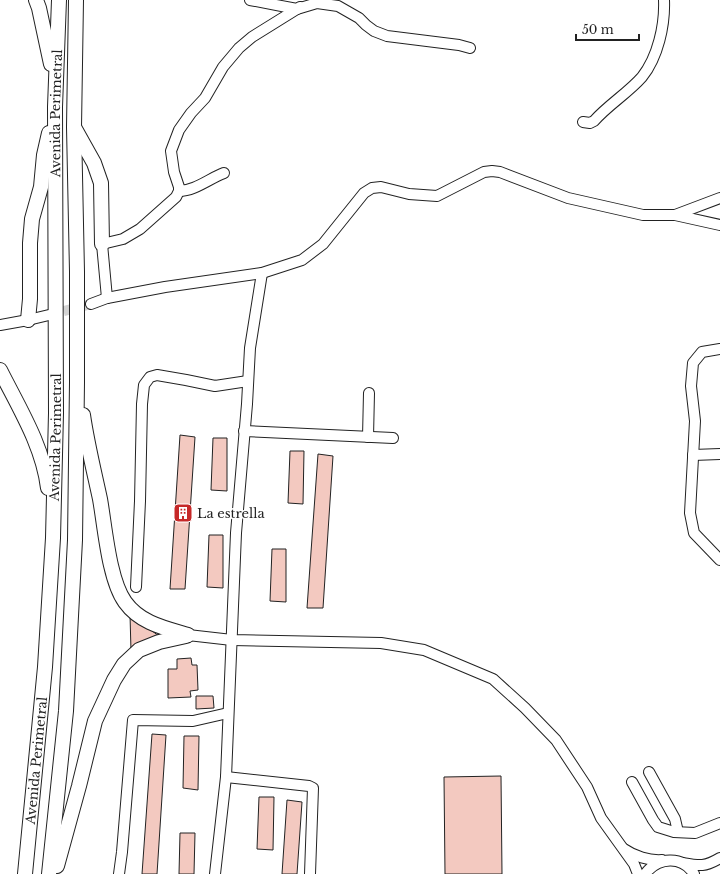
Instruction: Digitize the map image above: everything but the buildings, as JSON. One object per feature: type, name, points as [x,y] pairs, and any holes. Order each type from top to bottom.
[{"type":"highway","points":[[36,0],[56,85]]},
{"type":"highway","name":"Avenida Perimetral","points":[[25,874],[44,675],[53,538],[56,413],[55,108],[59,0]]},
{"type":"highway","name":"Avenida Perimetral","points":[[49,874],[66,711],[75,540],[78,382],[74,127],[76,0]]},
{"type":"highway","points":[[28,320],[32,219],[41,187],[44,155],[55,108]]},
{"type":"highway","points":[[74,127],[94,163],[101,183],[102,244]]},
{"type":"highway","points":[[75,170],[79,164],[86,160],[94,163]]},
{"type":"highway","points":[[0,370],[36,443],[46,472],[53,538]]},
{"type":"highway","points":[[78,382],[87,442],[100,499],[114,578],[125,602],[142,619],[155,626],[188,635]]},
{"type":"highway","points":[[55,874],[95,721],[114,680],[124,664],[139,650],[159,642],[188,635]]},
{"type":"street","points":[[250,0],[297,9],[317,3],[338,6],[359,18],[374,31],[387,36],[459,45],[470,48]]},
{"type":"street","points":[[297,9],[303,0]]},
{"type":"street","points":[[106,298],[102,244],[123,239],[140,230],[176,197],[179,191],[171,151],[179,130],[191,113],[205,98],[223,66],[239,48],[310,0]]},
{"type":"street","points":[[583,122],[590,123],[594,121],[642,77],[649,67],[657,47],[663,20],[664,0]]},
{"type":"street","points":[[91,304],[106,298],[262,273],[302,260],[323,244],[364,193],[372,188],[381,187],[409,194],[437,196],[484,172],[500,172],[568,198],[643,214],[675,215],[720,225]]},
{"type":"street","points":[[179,191],[194,188],[224,173]]},
{"type":"street","points":[[675,215],[720,198]]},
{"type":"street","points":[[215,874],[226,777],[236,533],[250,348],[262,273]]},
{"type":"street","points":[[1,325],[50,315]]},
{"type":"street","points":[[720,349],[702,352],[692,363],[691,386],[695,420],[690,513],[694,533],[720,560]]},
{"type":"street","points":[[136,587],[142,404],[144,384],[150,377],[157,375],[216,386],[248,381]]},
{"type":"street","points":[[368,437],[369,392]]},
{"type":"street","points":[[244,430],[393,438]]},
{"type":"street","points":[[693,455],[720,454]]},
{"type":"street","points":[[188,635],[232,640],[381,643],[424,650],[493,679],[525,708],[556,740],[587,787],[601,818],[634,864],[638,874]]},
{"type":"street","points":[[119,874],[133,720],[194,721],[228,713]]},
{"type":"street","points":[[649,772],[675,818],[678,832]]},
{"type":"street","points":[[226,777],[309,786],[313,788],[310,874]]},
{"type":"street","points":[[632,782],[652,820],[658,827],[665,830],[695,833],[720,824]]},
{"type":"street","points":[[621,846],[628,852],[656,861],[675,860],[701,866],[716,861]]},
{"type":"street","points":[[645,874],[658,862],[667,860]]},
{"type":"street","points":[[703,874],[716,861]]},
{"type":"street","points":[[683,863],[691,869],[694,874]]},
{"type":"tunnel","points":[[49,315],[91,304]]},
{"type":"place","name":"La estrella","points":[[183,513]]}]
